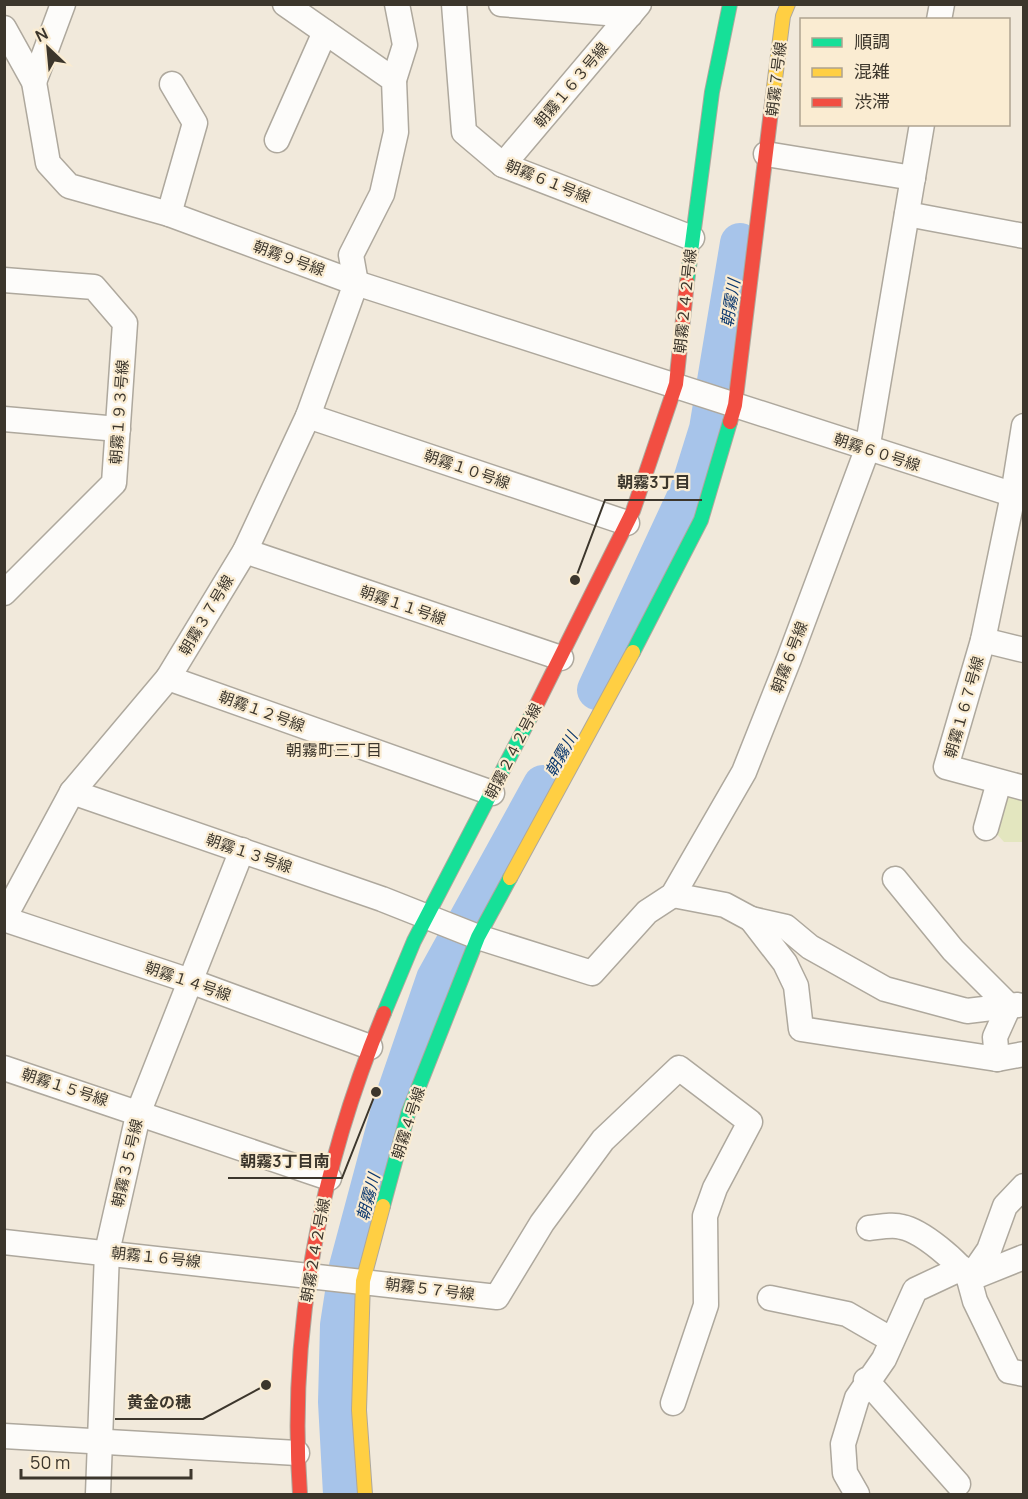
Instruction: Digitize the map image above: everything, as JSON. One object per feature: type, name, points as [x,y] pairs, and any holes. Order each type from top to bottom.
[{"type":"street","points":[[34,82],[63,4]]},
{"type":"street","points":[[285,4],[394,81]]},
{"type":"street","points":[[356,282],[351,255],[382,194],[396,132],[394,81],[405,45],[397,4]]},
{"type":"street","name":"朝霧６１号線","points":[[454,4],[464,132],[503,165],[692,238]]},
{"type":"street","points":[[501,4],[635,10]]},
{"type":"street","name":"朝霧２４２号線","points":[[300,1494],[297,1453],[303,1324],[308,1274],[319,1212],[370,1047],[436,920],[492,793],[627,523],[676,384],[692,238],[712,92],[730,4]]},
{"type":"street","name":"朝霧７号線","points":[[731,403],[783,16],[788,4]]},
{"type":"street","name":"朝霧１６３号線","points":[[503,165],[635,10]]},
{"type":"street","name":"朝霧９号線","points":[[4,28],[34,82],[48,163],[69,186],[169,214],[356,282],[676,384]]},
{"type":"street","points":[[277,140],[325,32]]},
{"type":"street","points":[[169,214],[195,123],[172,84]]},
{"type":"street","name":"朝霧６号線","points":[[475,936],[592,973],[647,912],[673,895],[744,772],[867,450],[922,126]]},
{"type":"street","points":[[766,154],[913,178]]},
{"type":"street","points":[[907,214],[1023,236]]},
{"type":"street","name":"朝霧１９３号線","points":[[4,280],[94,287],[125,323],[114,483],[5,592]]},
{"type":"street","name":"朝霧３７号線","points":[[4,919],[10,888],[72,792],[168,678],[245,551],[308,416],[356,282]]},
{"type":"street","name":"朝霧６０号線","points":[[676,384],[867,450],[1018,497]]},
{"type":"street","name":"朝霧４号線","points":[[365,1494],[351,1279],[408,1114],[475,936],[701,520],[731,403]]},
{"type":"street","name":"朝霧１０号線","points":[[308,416],[627,523]]},
{"type":"street","points":[[4,419],[118,429]]},
{"type":"street","points":[[1018,497],[1023,426]]},
{"type":"street","name":"朝霧１６７号線","points":[[1018,497],[983,640],[946,767],[1023,788]]},
{"type":"street","name":"朝霧１１号線","points":[[245,551],[561,658]]},
{"type":"street","name":"朝霧１６７号線","points":[[983,640],[1023,650]]},
{"type":"street","name":"朝霧１２号線","points":[[168,678],[492,793]]},
{"type":"street","points":[[986,828],[999,782]]},
{"type":"street","name":"朝霧１３号線","points":[[72,792],[242,850],[475,936]]},
{"type":"street","name":"朝霧３５号線","points":[[98,1494],[102,1441],[107,1252],[139,1112],[242,850]]},
{"type":"street","points":[[895,879],[953,950],[1016,1005]]},
{"type":"street","points":[[673,895],[725,905],[751,919],[786,927],[810,947],[885,989],[967,1011],[1016,1005]]},
{"type":"street","name":"朝霧１４号線","points":[[4,919],[190,981],[370,1047]]},
{"type":"street","points":[[751,919],[785,963],[796,986],[801,1029],[997,1059],[1023,1054]]},
{"type":"street","points":[[997,1059],[995,1037],[1016,1005]]},
{"type":"street","name":"朝霧１５号線","points":[[4,1068],[329,1178]]},
{"type":"street","name":"朝霧５７号線","points":[[351,1279],[496,1297],[542,1223],[603,1140],[679,1068],[750,1122],[714,1188],[705,1216],[706,1305],[673,1403]]},
{"type":"street","points":[[965,1274],[989,1250],[1005,1206],[1023,1186]]},
{"type":"street","points":[[869,1228],[903,1227],[942,1250],[965,1274],[975,1301],[1009,1371],[1023,1374]]},
{"type":"street","name":"朝霧１６号線","points":[[4,1242],[351,1279]]},
{"type":"street","points":[[857,1494],[845,1473],[843,1444],[857,1398],[866,1380],[884,1359],[915,1290],[1023,1257]]},
{"type":"street","points":[[770,1298],[847,1314],[892,1340]]},
{"type":"street","points":[[866,1380],[958,1484]]},
{"type":"street","points":[[4,1436],[297,1453]]},
{"type":"green space","points":[[1005,796],[1023,801],[1023,842],[1004,842],[996,833]]},
{"type":"waterway","name":"朝霧川","points":[[597,690],[690,490],[709,429],[740,243]]},
{"type":"waterway","name":"朝霧川","points":[[343,1494],[338,1402],[340,1325],[349,1267],[391,1110],[436,979],[543,785]]},
{"type":"traffic: fast","points":[[687,282],[712,92],[730,4]]},
{"type":"traffic: fast","points":[[633,652],[701,520],[730,422]]},
{"type":"traffic: fast","points":[[384,1013],[414,941],[534,710]]},
{"type":"traffic: fast","points":[[383,1206],[408,1114],[478,937],[510,878]]},
{"type":"traffic: slow","points":[[773,95],[783,16],[788,4]]},
{"type":"traffic: slow","points":[[510,878],[633,652]]},
{"type":"traffic: slow","points":[[365,1494],[359,1410],[363,1281],[383,1206]]},
{"type":"traffic: jam","points":[[730,422],[735,405],[773,95]]},
{"type":"traffic: jam","points":[[534,710],[633,511],[676,384],[687,282]]},
{"type":"traffic: jam","points":[[300,1494],[299,1371],[314,1249],[343,1129],[384,1013]]},
{"type":"place","name":"朝霧3丁目","points":[[575,580]]},
{"type":"place","name":"朝霧3丁目南","points":[[376,1092]]},
{"type":"place","name":"黄金の穂","points":[[266,1385]]},
{"type":"district","name":"朝霧町三丁目","points":[[334,750]]}]
